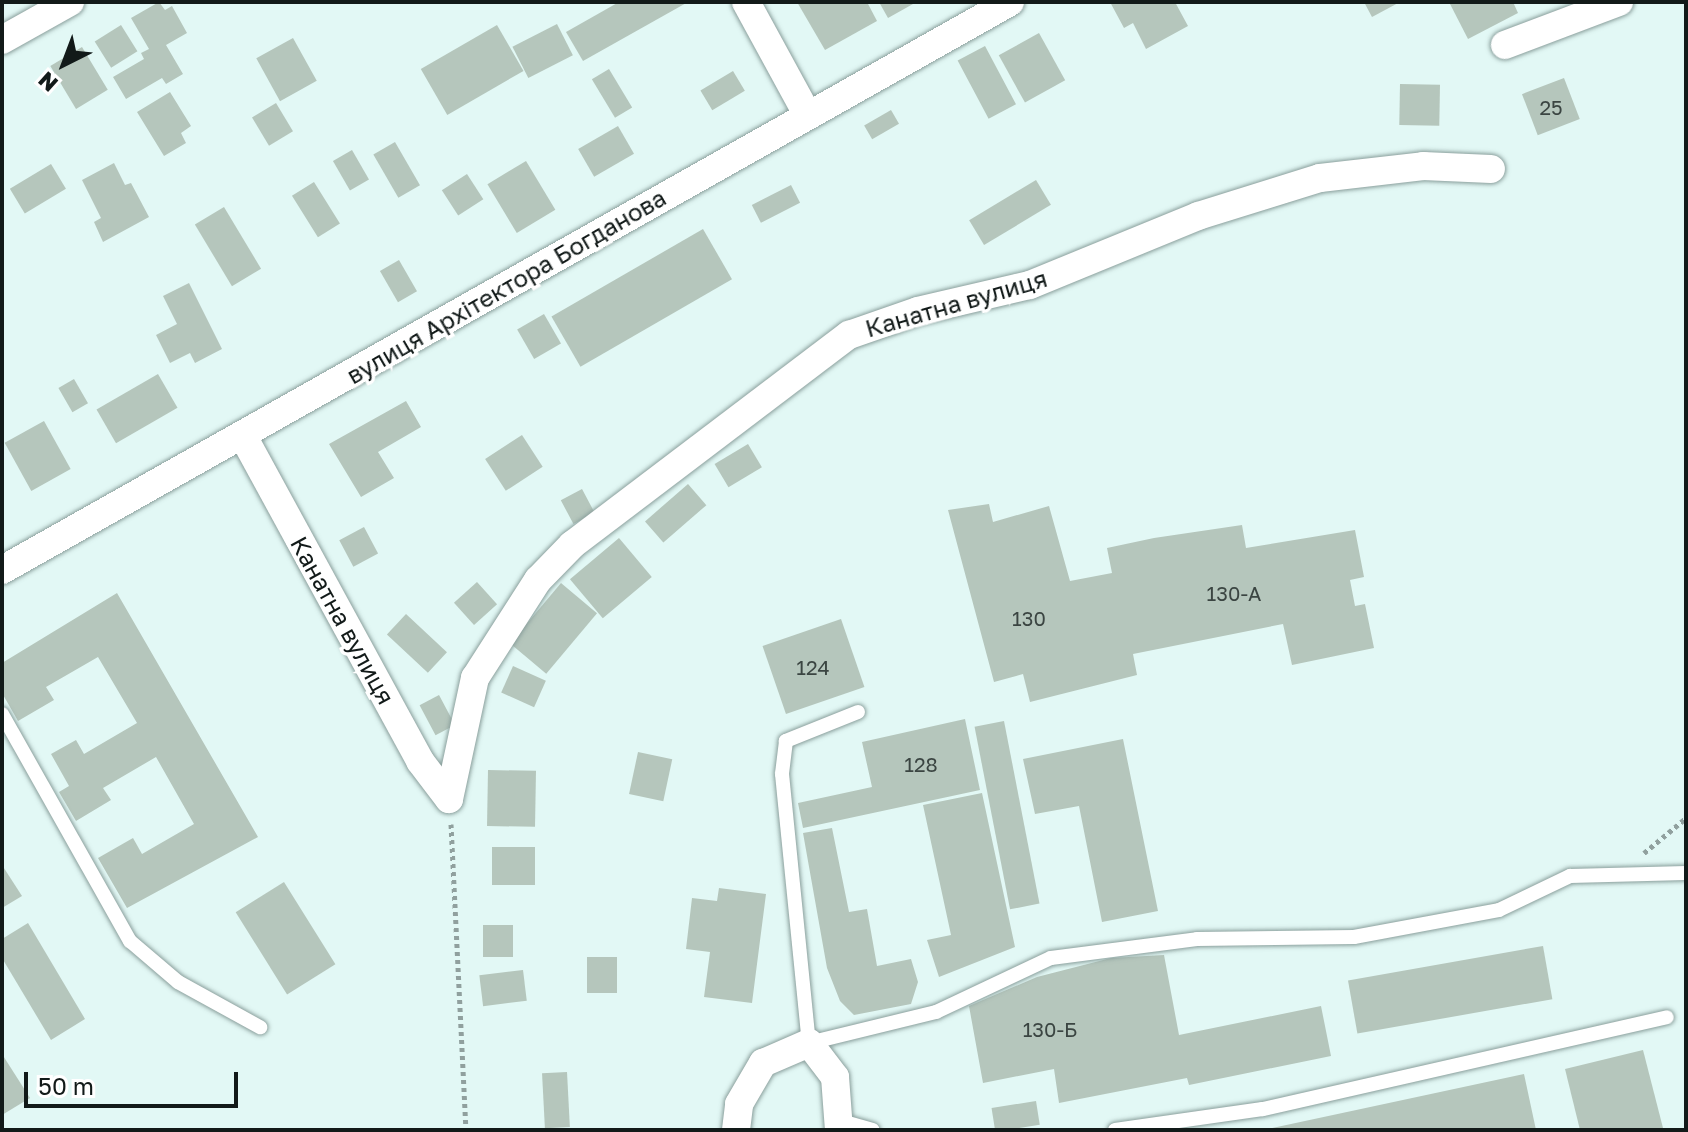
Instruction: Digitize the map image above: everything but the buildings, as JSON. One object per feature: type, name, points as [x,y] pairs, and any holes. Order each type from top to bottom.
[{"type":"street","points":[[2,40],[70,2]]},
{"type":"street","points":[[746,2],[807,114]]},
{"type":"street","name":"вулиця Архітектора Богданова","points":[[2,570],[1010,2]]},
{"type":"street","points":[[1505,45],[1619,2]]},
{"type":"street","name":"Канатна вулиця","points":[[449,799],[475,678],[538,580],[572,545],[849,335],[918,311],[1030,285],[1198,216],[1320,178],[1423,166],[1491,169]]},
{"type":"street","name":"Канатна вулиця","points":[[243,436],[420,761],[449,799]]},
{"type":"street","points":[[736,1130],[739,1104],[763,1063],[809,1043],[835,1077],[840,1126]]},
{"type":"lane","points":[[858,712],[786,741],[782,774],[809,1043],[936,1012],[1051,958],[1197,939],[1354,937],[1499,910],[1570,876],[1686,873]]},
{"type":"lane","points":[[2,714],[130,941],[178,982],[260,1027]]},
{"type":"lane","points":[[1115,1130],[1263,1109],[1667,1017]]},
{"type":"lane","points":[[840,1126],[873,1130]]},
{"type":"path","points":[[449,799],[466,1130]]},
{"type":"path","points":[[1621,873],[1686,818]]}]
